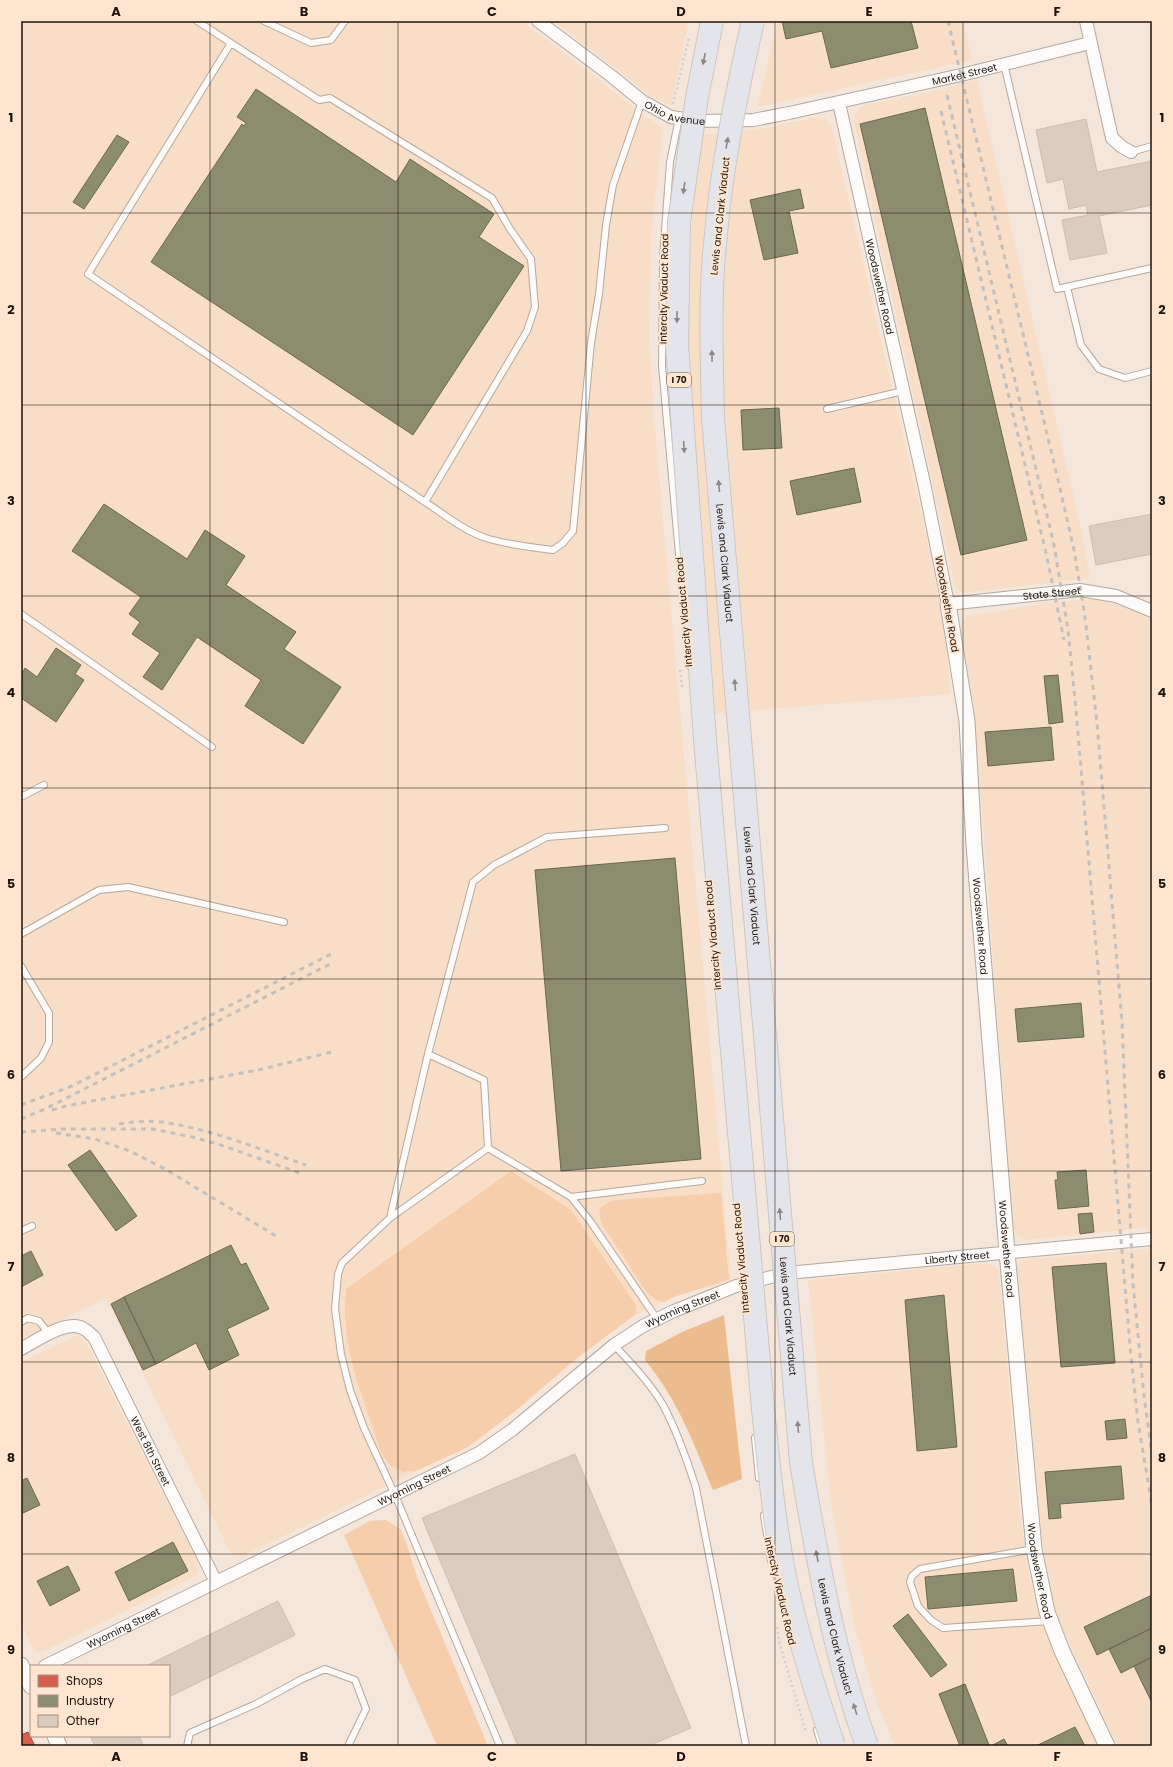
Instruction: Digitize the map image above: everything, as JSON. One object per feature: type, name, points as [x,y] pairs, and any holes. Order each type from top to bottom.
[{"type":"highway","name":"I 70","points":[[712,21],[697,97],[678,222],[677,345],[705,740],[763,1409],[772,1493],[785,1578],[792,1607],[807,1667],[834,1746]]},
{"type":"highway","name":"Lewis and Clark Viaduct","points":[[753,21],[736,95],[723,166],[714,247],[712,329],[713,418],[800,1463],[822,1581],[841,1662],[867,1746]]},
{"type":"street","name":"Ohio Avenue","points":[[538,21],[642,101],[671,116],[702,121],[754,120],[839,103]]},
{"type":"street","points":[[1086,21],[1112,138],[1122,147],[1131,152]]},
{"type":"street","name":"Market Street","points":[[839,103],[1090,43]]},
{"type":"street","name":"Woodswether Road","points":[[839,103],[924,483],[948,604],[967,721],[974,845],[1007,1252],[1034,1549],[1050,1621],[1062,1651],[1107,1746]]},
{"type":"street","name":"State Street","points":[[948,604],[1080,590],[1116,596],[1152,611]]},
{"type":"street","name":"Liberty Street","points":[[764,1278],[787,1273],[1152,1239]]},
{"type":"street","name":"Wyoming Street","points":[[47,1665],[395,1496],[479,1453],[512,1430],[614,1344],[657,1319],[744,1283],[764,1278]]},
{"type":"street","name":"West 8th Street","points":[[49,1334],[70,1325],[84,1328],[94,1337],[216,1582]]},
{"type":"street","points":[[21,1349],[49,1334]]},
{"type":"street","points":[[54,1737],[59,1746]]},
{"type":"lane","points":[[196,21],[319,100],[330,98],[492,198],[510,229],[531,259],[535,307],[527,331],[425,502]]},
{"type":"lane","points":[[264,21],[311,43],[331,40],[345,21]]},
{"type":"lane","points":[[231,43],[88,274],[425,502],[480,535],[509,544],[553,550],[563,543],[573,531],[591,343],[599,294],[606,225],[613,185],[642,101]]},
{"type":"lane","points":[[1004,64],[1057,289],[1152,268]]},
{"type":"lane","name":"Intercity Viaduct Road","points":[[679,118],[670,162],[664,251],[662,366],[690,675]]},
{"type":"lane","points":[[1131,152],[1152,146]]},
{"type":"lane","points":[[1067,287],[1081,344],[1099,369],[1125,378],[1152,371]]},
{"type":"lane","points":[[827,409],[903,392]]},
{"type":"lane","points":[[21,614],[212,747]]},
{"type":"lane","points":[[21,797],[44,785]]},
{"type":"lane","points":[[390,1218],[428,1054],[473,882],[494,865],[547,837],[665,828]]},
{"type":"lane","points":[[21,934],[99,890],[128,887],[284,922]]},
{"type":"lane","points":[[21,966],[49,1013],[49,1042],[41,1058],[21,1077]]},
{"type":"lane","points":[[428,1054],[484,1080],[488,1148]]},
{"type":"lane","points":[[488,1148],[570,1197],[590,1221],[657,1319]]},
{"type":"lane","points":[[488,1148],[390,1218],[342,1264],[338,1274],[335,1309],[341,1354],[350,1390],[364,1428],[395,1496],[500,1746]]},
{"type":"lane","points":[[570,1197],[702,1181]]},
{"type":"lane","points":[[21,1231],[32,1226]]},
{"type":"lane","points":[[21,1322],[28,1318],[39,1321],[49,1334]]},
{"type":"lane","points":[[614,1344],[642,1376],[662,1405],[687,1460],[696,1488],[746,1746]]},
{"type":"lane","points":[[755,1430],[760,1485]]},
{"type":"lane","name":"Intercity Viaduct Road","points":[[763,1508],[768,1546],[773,1568]]},
{"type":"lane","points":[[1034,1549],[920,1569],[912,1576],[910,1582],[918,1606],[931,1620],[944,1628],[1050,1621]]},
{"type":"lane","points":[[187,1746],[190,1733],[256,1704],[302,1679],[325,1669],[355,1680],[366,1709],[348,1746]]},
{"type":"lane","points":[[815,1724],[822,1746]]},
{"type":"shaded area","points":[[21,21],[520,21],[547,39],[646,117],[663,128],[651,234],[649,337],[654,419],[731,1279],[673,1297],[630,1318],[572,1362],[519,1408],[468,1447],[243,1556],[234,1556],[229,1550],[106,1298],[21,1340]]},
{"type":"shaded area","points":[[554,21],[689,21],[671,106],[651,96]]},
{"type":"shaded area","points":[[778,21],[963,21],[972,60],[757,107]]},
{"type":"shaded area","points":[[977,80],[1082,533],[1090,578],[964,593],[959,591],[955,586],[854,123],[855,114],[865,105],[930,92]]},
{"type":"shaded area","points":[[817,117],[826,119],[832,128],[930,552],[946,636],[950,694],[709,714],[683,317],[700,134],[717,134],[770,127]]},
{"type":"shaded area","points":[[1094,599],[1127,608],[1152,618],[1152,1746],[1118,1746],[1063,1631],[1053,1606],[1042,1538],[1017,1266],[1019,1262],[1024,1260],[1148,1249],[1146,1228],[1026,1240],[1020,1238],[1016,1234],[1013,1226],[975,719],[961,625],[964,619],[968,616],[1048,603]]},
{"type":"shaded area","points":[[511,1171],[571,1210],[636,1305],[636,1314],[572,1362],[519,1408],[468,1447],[416,1471],[403,1472],[390,1465],[380,1450],[356,1378],[347,1341],[345,1313],[346,1289]]},
{"type":"shaded area","points":[[721,1193],[729,1280],[673,1297],[664,1302],[657,1301],[648,1294],[603,1226],[600,1216],[600,1209],[606,1204],[616,1200]]},
{"type":"shaded area","points":[[986,1263],[991,1264],[999,1271],[1021,1521],[1028,1569],[1034,1595],[1054,1653],[1099,1746],[895,1746],[877,1703],[855,1629],[831,1504],[808,1280]]},
{"type":"shaded area","points":[[724,1315],[742,1479],[713,1490],[692,1439],[676,1407],[667,1391],[645,1360],[646,1351],[682,1332]]},
{"type":"shaded area","points":[[76,1336],[80,1336],[85,1340],[196,1559],[199,1569],[197,1574],[192,1578],[44,1651],[39,1652],[34,1650],[21,1624],[21,1362]]},
{"type":"shaded area","points":[[386,1520],[400,1529],[406,1542],[417,1577],[488,1746],[437,1746],[344,1535],[370,1521]]},
{"type":"building: Shops","points":[[28,1732],[35,1746],[21,1746],[21,1735]]},
{"type":"building: Industry","points":[[782,21],[911,21],[918,48],[831,68],[822,31],[786,39]]},
{"type":"building: Industry","points":[[256,89],[396,182],[410,159],[494,214],[479,237],[524,266],[413,435],[151,262],[242,124],[244,126],[246,123],[237,117]]},
{"type":"building: Industry","points":[[925,108],[1027,540],[961,555],[860,124]]},
{"type":"building: Industry","points":[[117,135],[129,142],[84,209],[73,202]]},
{"type":"building: Industry","points":[[800,189],[804,208],[789,211],[798,253],[764,260],[750,200]]},
{"type":"building: Industry","points":[[779,408],[782,448],[743,450],[741,410]]},
{"type":"building: Industry","points":[[854,468],[861,502],[797,515],[790,481]]},
{"type":"building: Industry","points":[[104,504],[187,559],[205,530],[245,556],[226,585],[296,632],[284,649],[341,687],[303,744],[245,706],[261,680],[197,637],[162,690],[143,677],[160,653],[132,634],[140,622],[129,614],[141,597],[72,551]]},
{"type":"building: Industry","points":[[56,648],[81,665],[75,674],[84,680],[56,722],[21,698],[21,675],[25,668],[37,677]]},
{"type":"building: Industry","points":[[1058,675],[1063,722],[1049,724],[1044,676]]},
{"type":"building: Industry","points":[[1051,727],[1054,760],[988,766],[985,732]]},
{"type":"building: Industry","points":[[675,858],[701,1159],[561,1171],[535,870]]},
{"type":"building: Industry","points":[[1081,1003],[1084,1037],[1018,1042],[1015,1009]]},
{"type":"building: Industry","points":[[90,1150],[137,1216],[116,1231],[68,1165]]},
{"type":"building: Industry","points":[[1086,1170],[1089,1206],[1058,1209],[1055,1180],[1058,1180],[1057,1172]]},
{"type":"building: Industry","points":[[1092,1213],[1094,1232],[1080,1234],[1078,1214]]},
{"type":"building: Industry","points":[[231,1245],[241,1265],[246,1263],[269,1309],[227,1329],[239,1355],[209,1370],[196,1343],[156,1364],[124,1297]]},
{"type":"building: Industry","points":[[31,1251],[43,1275],[21,1287],[21,1256]]},
{"type":"building: Industry","points":[[1106,1263],[1115,1363],[1061,1367],[1052,1267]]},
{"type":"building: Industry","points":[[944,1295],[957,1447],[917,1451],[905,1300]]},
{"type":"building: Industry","points":[[124,1297],[156,1364],[143,1370],[111,1304]]},
{"type":"building: Industry","points":[[1125,1419],[1127,1438],[1107,1440],[1105,1421]]},
{"type":"building: Industry","points":[[1121,1466],[1124,1499],[1060,1504],[1061,1518],[1049,1519],[1045,1472]]},
{"type":"building: Industry","points":[[27,1478],[40,1505],[21,1514],[21,1481]]},
{"type":"building: Industry","points":[[173,1542],[188,1571],[129,1601],[115,1572]]},
{"type":"building: Industry","points":[[68,1566],[80,1590],[50,1606],[37,1581]]},
{"type":"building: Industry","points":[[1013,1569],[1017,1601],[928,1609],[925,1577]]},
{"type":"building: Industry","points":[[1152,1595],[1152,1628],[1097,1655],[1084,1627]]},
{"type":"building: Industry","points":[[908,1614],[947,1665],[931,1677],[893,1626]]},
{"type":"building: Industry","points":[[1152,1628],[1152,1657],[1121,1673],[1109,1649]]},
{"type":"building: Industry","points":[[1152,1657],[1152,1703],[1134,1666]]},
{"type":"building: Industry","points":[[965,1684],[989,1745],[960,1746],[939,1694]]},
{"type":"building: Industry","points":[[1075,1727],[1085,1746],[1036,1746]]},
{"type":"building: Industry","points":[[1004,1739],[1008,1746],[993,1746],[993,1745]]},
{"type":"building: Other","points":[[1086,119],[1097,172],[1152,161],[1152,205],[1099,216],[1107,253],[1070,260],[1062,220],[1088,215],[1086,205],[1069,209],[1063,179],[1047,183],[1036,130]]},
{"type":"building: Other","points":[[1152,514],[1152,554],[1096,565],[1089,526]]},
{"type":"building: Other","points":[[575,1454],[691,1728],[648,1746],[518,1746],[422,1518]]},
{"type":"building: Other","points":[[278,1601],[295,1635],[170,1697],[170,1665],[148,1665]]},
{"type":"building: Other","points":[[90,1737],[140,1737],[144,1746],[95,1746]]},
{"type":"railway","points":[[948,21],[1059,484],[1074,550],[1085,617],[1097,723],[1122,1022],[1133,1284],[1144,1395],[1152,1455]]},
{"type":"railway","points":[[947,95],[1054,545],[1068,630],[1131,1357],[1138,1422],[1152,1505]]},
{"type":"railway","points":[[941,111],[1046,553],[1064,640]]},
{"type":"railway","points":[[21,1105],[72,1086],[331,954]]},
{"type":"railway","points":[[21,1119],[45,1109],[334,962]]},
{"type":"railway","points":[[52,1110],[66,1106],[258,1070],[336,1051]]},
{"type":"railway","points":[[119,1124],[151,1121],[199,1129],[306,1165]]},
{"type":"railway","points":[[21,1132],[63,1129],[153,1129],[218,1144],[300,1173]]},
{"type":"railway","points":[[56,1133],[95,1139],[130,1151],[165,1169],[276,1236]]}]
